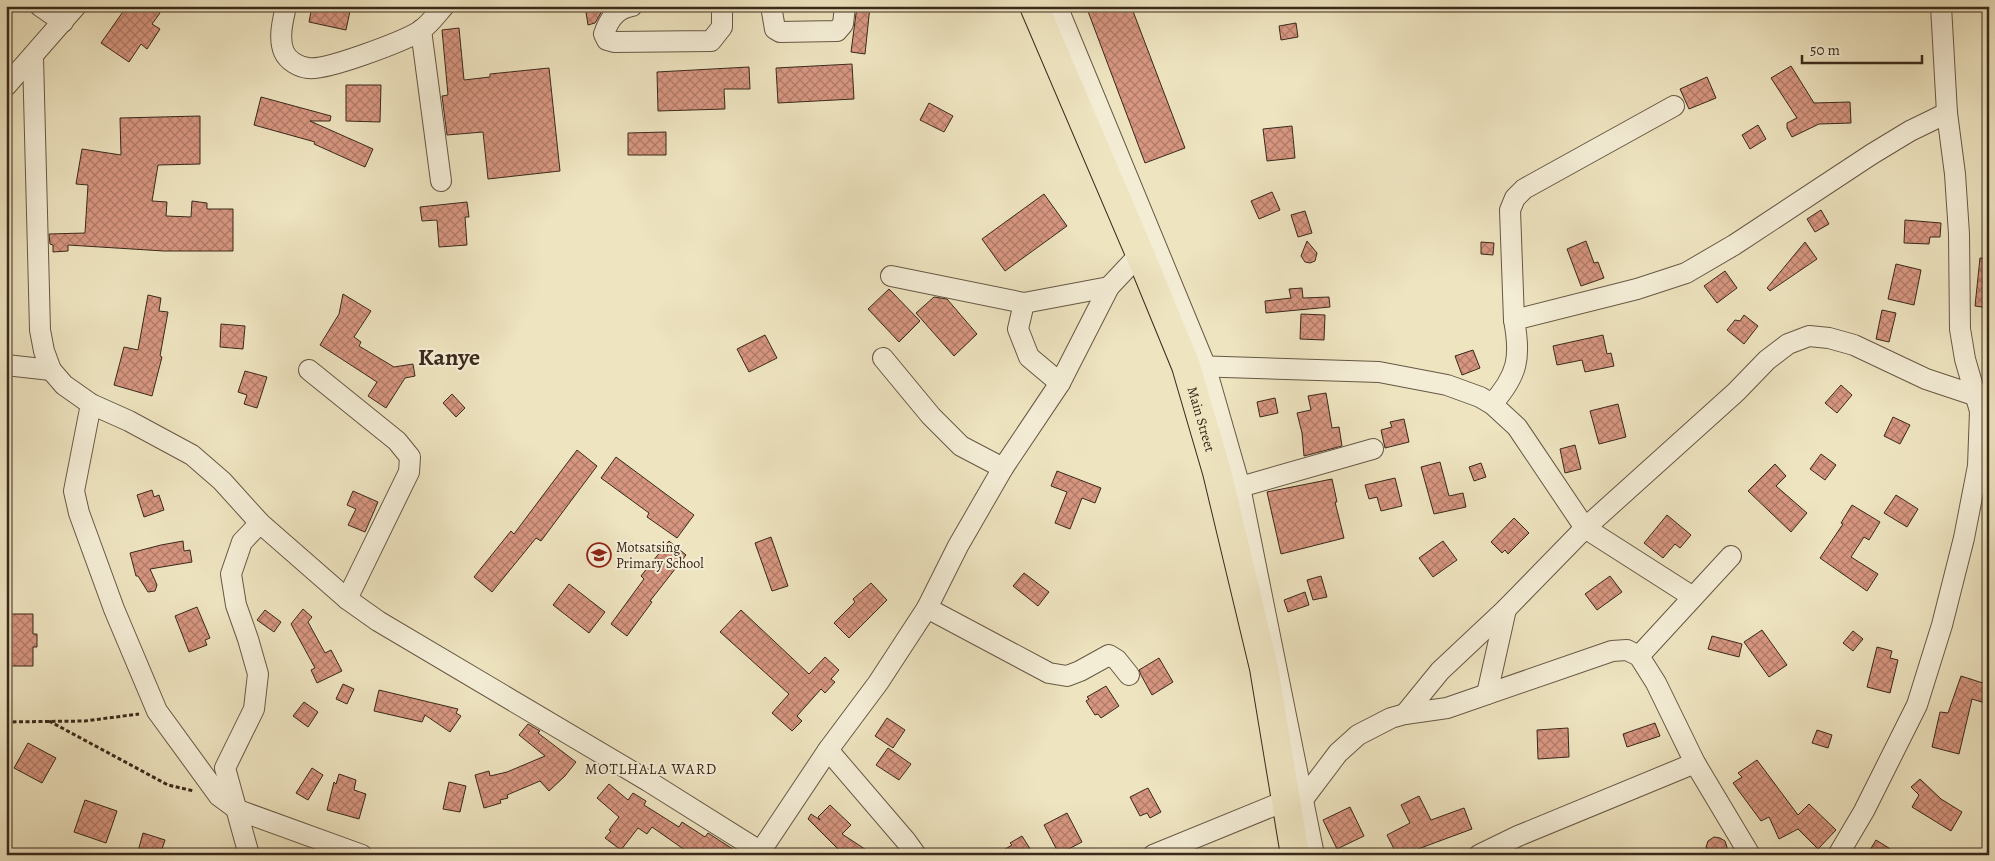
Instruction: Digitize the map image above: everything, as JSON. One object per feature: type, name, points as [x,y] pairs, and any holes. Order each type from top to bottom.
[{"type":"highway","name":"Main Street","points":[[1034,6],[1140,254],[1195,366],[1216,472],[1264,668],[1293,808],[1295,855]]},
{"type":"street","points":[[40,6],[63,22]]},
{"type":"street","points":[[6,86],[76,6]]},
{"type":"street","points":[[286,6],[282,33],[284,52],[295,64],[310,69],[332,65],[408,37],[421,30],[444,6]]},
{"type":"street","points":[[632,6],[623,8],[609,19],[604,34],[607,40],[614,42],[711,41],[722,27],[722,6]]},
{"type":"street","points":[[771,6],[775,29],[780,32],[837,31],[843,24],[845,6]]},
{"type":"street","points":[[1057,6],[1240,487],[1293,808],[1314,855]]},
{"type":"street","points":[[1838,855],[1864,811],[1917,705],[1939,634],[1964,538],[1978,466],[1980,411],[1965,358],[1960,329],[1959,234],[1955,174],[1947,113],[1941,6]]},
{"type":"street","points":[[421,30],[440,181]]},
{"type":"street","points":[[33,57],[40,330],[44,352],[51,370],[64,385],[92,404],[129,421],[192,455],[222,481],[260,523],[347,599],[378,621],[640,776],[762,854],[828,750],[878,683],[927,608],[958,546],[1003,468],[1060,383],[1108,287],[1140,254]]},
{"type":"street","points":[[1492,404],[1506,386],[1517,365],[1518,341],[1514,320],[1510,210],[1515,198],[1524,189],[1674,106]]},
{"type":"street","points":[[1514,320],[1637,289],[1686,273],[1734,245],[1880,149],[1910,131],[1947,113]]},
{"type":"street","points":[[891,276],[1024,303],[1108,287]]},
{"type":"street","points":[[1024,303],[1018,330],[1029,357],[1060,383]]},
{"type":"street","points":[[1405,714],[1440,671],[1506,609],[1585,528],[1736,392],[1767,360],[1788,344],[1809,336],[1829,338],[1854,345],[1926,379],[1977,396]]},
{"type":"street","points":[[883,358],[931,416],[961,446],[1003,468]]},
{"type":"street","points":[[6,365],[51,370]]},
{"type":"street","points":[[1195,366],[1379,372],[1447,385],[1480,397],[1492,404],[1517,427],[1585,528],[1693,597]]},
{"type":"street","points":[[309,370],[397,442],[410,457],[410,472],[347,599]]},
{"type":"street","points":[[92,404],[74,490],[79,513],[114,609],[157,711],[219,796],[238,810],[362,855]]},
{"type":"street","points":[[1240,487],[1373,449]]},
{"type":"street","points":[[249,855],[225,768],[254,709],[258,674],[236,605],[231,574],[242,542],[260,523]]},
{"type":"street","points":[[1639,656],[1731,556]]},
{"type":"street","points":[[927,608],[1049,673],[1067,676],[1109,655],[1117,660],[1129,675]]},
{"type":"street","points":[[1486,694],[1506,609]]},
{"type":"street","points":[[1153,855],[1293,808],[1338,753],[1358,735],[1391,718],[1447,708],[1612,651],[1627,650],[1639,656],[1656,683],[1695,763],[1750,855]]},
{"type":"street","points":[[828,750],[916,855]]},
{"type":"street","points":[[1479,855],[1518,836],[1695,763]]},
{"type":"path","points":[[6,722],[85,721],[157,711]]},
{"type":"path","points":[[49,721],[168,784],[219,796]]},
{"type":"building","points":[[127,6],[151,6],[160,13],[152,24],[160,29],[147,49],[141,44],[129,62],[101,43]]},
{"type":"building","points":[[312,6],[351,6],[346,30],[309,22]]},
{"type":"building","points":[[585,6],[602,6],[602,11],[595,23],[588,25]]},
{"type":"building","points":[[857,6],[870,6],[865,54],[851,52]]},
{"type":"building","points":[[1086,6],[1131,6],[1185,148],[1145,163]]},
{"type":"building","points":[[1296,23],[1298,37],[1281,40],[1279,26]]},
{"type":"building","points":[[459,28],[464,80],[490,77],[490,74],[549,68],[560,171],[488,179],[483,132],[447,135],[442,96],[448,95],[442,30]]},
{"type":"building","points":[[852,64],[854,99],[778,103],[776,68]]},
{"type":"building","points":[[1791,66],[1814,103],[1850,102],[1851,123],[1819,124],[1792,137],[1787,128],[1787,123],[1797,118],[1771,78]]},
{"type":"building","points":[[749,67],[750,89],[724,89],[725,109],[658,111],[657,72]]},
{"type":"building","points":[[1707,77],[1716,98],[1689,109],[1680,89]]},
{"type":"building","points":[[346,85],[381,85],[380,122],[346,121]]},
{"type":"building","points":[[261,97],[331,116],[330,121],[310,121],[373,149],[365,167],[314,144],[315,142],[254,125]]},
{"type":"building","points":[[929,103],[953,116],[944,132],[920,120]]},
{"type":"building","points":[[200,116],[200,164],[158,165],[152,201],[167,202],[166,216],[191,217],[192,201],[207,203],[207,209],[233,209],[233,251],[164,251],[68,245],[68,251],[53,252],[53,245],[50,244],[49,234],[85,233],[88,185],[76,184],[82,149],[121,155],[120,118]]},
{"type":"building","points":[[1758,125],[1766,139],[1750,149],[1742,135]]},
{"type":"building","points":[[1292,126],[1295,158],[1267,161],[1263,129]]},
{"type":"building","points":[[666,132],[666,155],[628,155],[628,133]]},
{"type":"building","points":[[1272,192],[1280,210],[1259,219],[1251,201]]},
{"type":"building","points":[[1044,194],[1067,226],[1005,271],[982,239]]},
{"type":"building","points":[[467,202],[469,217],[465,217],[467,245],[439,247],[437,220],[422,221],[420,207]]},
{"type":"building","points":[[1821,210],[1829,224],[1815,232],[1807,219]]},
{"type":"building","points":[[1305,211],[1312,233],[1298,237],[1291,215]]},
{"type":"building","points":[[1905,220],[1941,223],[1940,237],[1930,237],[1929,244],[1904,243]]},
{"type":"building","points":[[1307,241],[1317,253],[1315,261],[1310,263],[1305,262],[1301,256]]},
{"type":"building","points":[[1586,241],[1594,263],[1598,262],[1604,278],[1581,286],[1567,249]]},
{"type":"building","points":[[1481,242],[1494,243],[1493,255],[1481,254]]},
{"type":"building","points":[[1805,242],[1817,259],[1770,291],[1767,288]]},
{"type":"building","points":[[1980,258],[1989,259],[1989,308],[1975,306]]},
{"type":"building","points":[[1896,264],[1921,270],[1914,305],[1888,299]]},
{"type":"building","points":[[1725,271],[1737,288],[1717,303],[1704,286]]},
{"type":"building","points":[[1302,288],[1303,298],[1329,297],[1330,307],[1266,313],[1265,301],[1291,298],[1289,289]]},
{"type":"building","points":[[889,289],[920,321],[899,342],[868,309]]},
{"type":"building","points":[[343,294],[371,311],[354,337],[361,342],[359,346],[394,367],[413,364],[415,376],[405,378],[386,408],[368,396],[377,382],[320,345],[339,314]]},
{"type":"building","points":[[148,295],[161,298],[159,311],[168,312],[160,356],[162,357],[152,396],[114,385],[124,347],[138,350]]},
{"type":"building","points":[[934,297],[947,299],[977,334],[954,356],[916,313]]},
{"type":"building","points":[[1882,310],[1896,313],[1889,342],[1876,339]]},
{"type":"building","points":[[1301,314],[1325,315],[1324,340],[1300,339]]},
{"type":"building","points":[[1744,315],[1758,326],[1744,344],[1727,330],[1735,320],[1740,321]]},
{"type":"building","points":[[221,324],[245,326],[243,349],[220,347]]},
{"type":"building","points":[[765,335],[777,358],[749,372],[737,349]]},
{"type":"building","points":[[1603,335],[1607,354],[1611,353],[1614,366],[1585,372],[1582,360],[1557,365],[1553,346]]},
{"type":"building","points":[[1473,350],[1480,368],[1462,375],[1455,356]]},
{"type":"building","points":[[245,371],[267,377],[257,408],[244,404],[247,395],[238,392]]},
{"type":"building","points":[[1841,385],[1852,395],[1837,413],[1825,403]]},
{"type":"building","points":[[1326,393],[1332,428],[1339,427],[1342,446],[1304,456],[1302,433],[1297,413],[1311,410],[1308,396]]},
{"type":"building","points":[[452,394],[465,408],[456,417],[443,403]]},
{"type":"building","points":[[1275,398],[1278,413],[1260,417],[1257,402]]},
{"type":"building","points":[[1618,404],[1626,437],[1599,444],[1590,411]]},
{"type":"building","points":[[1893,417],[1910,425],[1900,444],[1884,436]]},
{"type":"building","points":[[1404,419],[1409,442],[1385,448],[1381,430],[1392,427],[1390,422]]},
{"type":"building","points":[[1575,445],[1581,469],[1565,473],[1560,449]]},
{"type":"building","points":[[577,450],[597,466],[541,541],[536,538],[492,592],[474,577],[511,531],[514,534]]},
{"type":"building","points":[[1821,454],[1836,465],[1825,480],[1810,469]]},
{"type":"building","points":[[616,457],[694,515],[677,538],[647,517],[649,513],[601,478]]},
{"type":"building","points":[[1440,462],[1449,496],[1463,493],[1466,507],[1434,514],[1421,467]]},
{"type":"building","points":[[1481,463],[1486,477],[1474,481],[1469,467]]},
{"type":"building","points":[[1775,464],[1786,476],[1776,486],[1807,513],[1791,532],[1748,491]]},
{"type":"building","points":[[1057,471],[1101,488],[1095,503],[1082,498],[1070,529],[1055,523],[1067,492],[1051,486]]},
{"type":"building","points":[[1395,478],[1402,506],[1381,511],[1377,497],[1369,499],[1365,485]]},
{"type":"building","points":[[1332,479],[1337,502],[1335,502],[1344,538],[1281,554],[1267,492]]},
{"type":"building","points":[[152,490],[154,497],[159,495],[164,510],[144,517],[137,495]]},
{"type":"building","points":[[353,491],[378,502],[365,532],[348,525],[356,509],[347,505]]},
{"type":"building","points":[[1896,495],[1918,509],[1907,527],[1884,513]]},
{"type":"building","points":[[1852,505],[1880,522],[1869,540],[1864,537],[1851,557],[1878,574],[1867,591],[1820,558],[1843,524],[1841,523]]},
{"type":"building","points":[[1667,515],[1691,535],[1680,548],[1675,544],[1663,558],[1644,543]]},
{"type":"building","points":[[1514,518],[1529,533],[1508,554],[1505,550],[1502,553],[1491,542]]},
{"type":"building","points":[[771,537],[788,586],[772,591],[755,543]]},
{"type":"building","points":[[183,541],[184,551],[190,550],[192,562],[150,569],[157,585],[155,591],[148,592],[138,576],[136,576],[130,553]]},
{"type":"building","points":[[669,541],[686,555],[650,601],[652,602],[627,636],[611,624],[644,579],[641,576]]},
{"type":"building","points":[[1443,541],[1457,560],[1433,577],[1419,558]]},
{"type":"building","points":[[1024,573],[1049,592],[1038,606],[1013,586]]},
{"type":"building","points":[[1321,576],[1327,597],[1313,600],[1307,580]]},
{"type":"building","points":[[1610,576],[1622,592],[1597,610],[1585,594]]},
{"type":"building","points":[[871,583],[887,600],[849,638],[834,623],[855,602],[853,599]]},
{"type":"building","points":[[569,584],[605,612],[589,633],[553,605]]},
{"type":"building","points":[[1305,592],[1309,605],[1288,612],[1284,600]]},
{"type":"building","points":[[197,607],[210,638],[205,640],[207,645],[189,652],[175,616]]},
{"type":"building","points":[[303,609],[312,617],[308,622],[325,653],[331,650],[342,671],[317,683],[311,670],[315,668],[291,624]]},
{"type":"building","points":[[265,610],[281,622],[274,632],[257,620]]},
{"type":"building","points":[[741,610],[809,674],[825,657],[839,670],[831,679],[835,682],[825,693],[821,689],[797,716],[802,721],[792,731],[772,713],[789,694],[720,632]]},
{"type":"building","points":[[11,614],[33,614],[33,634],[37,634],[37,647],[33,647],[33,666],[11,666]]},
{"type":"building","points":[[1762,630],[1787,665],[1769,677],[1744,642]]},
{"type":"building","points":[[1853,631],[1863,639],[1853,651],[1843,643]]},
{"type":"building","points":[[1712,636],[1742,644],[1739,657],[1708,649]]},
{"type":"building","points":[[1877,647],[1892,651],[1890,658],[1898,660],[1890,693],[1867,687]]},
{"type":"building","points":[[1159,658],[1173,682],[1152,695],[1139,670]]},
{"type":"building","points":[[1961,676],[1989,685],[1989,692],[1985,703],[1972,699],[1959,754],[1932,747],[1940,712],[1948,713]]},
{"type":"building","points":[[343,684],[354,689],[347,704],[336,699]]},
{"type":"building","points":[[1106,686],[1119,706],[1101,718],[1098,714],[1095,715],[1086,701],[1089,699],[1087,697]]},
{"type":"building","points":[[379,690],[458,709],[456,713],[461,716],[450,732],[425,715],[422,722],[374,711]]},
{"type":"building","points":[[304,702],[318,712],[308,727],[293,716]]},
{"type":"building","points":[[887,718],[905,730],[893,748],[875,736]]},
{"type":"building","points":[[1655,723],[1660,736],[1627,747],[1623,734]]},
{"type":"building","points":[[528,724],[540,731],[538,733],[576,762],[549,791],[540,781],[507,795],[508,798],[500,800],[501,803],[484,808],[475,775],[489,771],[490,776],[507,772],[545,756],[519,735]]},
{"type":"building","points":[[1568,728],[1569,757],[1538,759],[1537,730]]},
{"type":"building","points":[[1817,730],[1832,735],[1828,748],[1812,743]]},
{"type":"building","points":[[28,743],[56,758],[42,783],[14,768]]},
{"type":"building","points":[[888,748],[911,764],[899,780],[876,765]]},
{"type":"building","points":[[1757,760],[1798,815],[1809,804],[1836,830],[1818,849],[1798,829],[1779,839],[1769,817],[1761,821],[1733,783],[1742,777],[1738,773]]},
{"type":"building","points":[[312,768],[323,775],[308,800],[296,793]]},
{"type":"building","points":[[339,774],[356,780],[354,790],[366,794],[359,819],[327,810],[334,782],[336,784]]},
{"type":"building","points":[[1920,779],[1941,799],[1962,812],[1951,831],[1912,807],[1919,795],[1911,787]]},
{"type":"building","points":[[449,782],[466,786],[460,812],[443,809]]},
{"type":"building","points":[[609,784],[628,800],[633,793],[646,801],[644,805],[679,827],[682,822],[705,837],[708,833],[742,855],[692,855],[652,827],[647,834],[638,828],[621,850],[605,838],[619,817],[597,798]]},
{"type":"building","points":[[1148,788],[1161,812],[1150,818],[1147,813],[1140,816],[1130,797]]},
{"type":"building","points":[[1419,796],[1431,820],[1464,808],[1472,829],[1418,849],[1422,855],[1397,855],[1387,835],[1410,823],[1401,805]]},
{"type":"building","points":[[85,800],[117,811],[106,843],[74,832]]},
{"type":"building","points":[[830,805],[851,825],[842,834],[874,855],[844,855],[808,819],[811,814],[820,820],[818,817]]},
{"type":"building","points":[[1350,807],[1364,836],[1337,849],[1323,820]]},
{"type":"building","points":[[1067,813],[1082,842],[1059,854],[1044,825]]},
{"type":"building","points":[[143,833],[165,840],[160,855],[137,855]]},
{"type":"building","points":[[1022,836],[1034,855],[995,855],[1012,845],[1010,843]]},
{"type":"building","points":[[1714,837],[1725,841],[1727,847],[1725,855],[1709,855],[1706,847],[1708,841]]},
{"type":"building","points":[[1876,840],[1900,855],[1867,855]]},
{"type":"place","name":"Motsatsing Primary School","points":[[599,555]]},
{"type":"district","name":"Kanye","points":[[449,357]]},
{"type":"district","name":"MOTLHALA WARD","points":[[651,769]]}]
